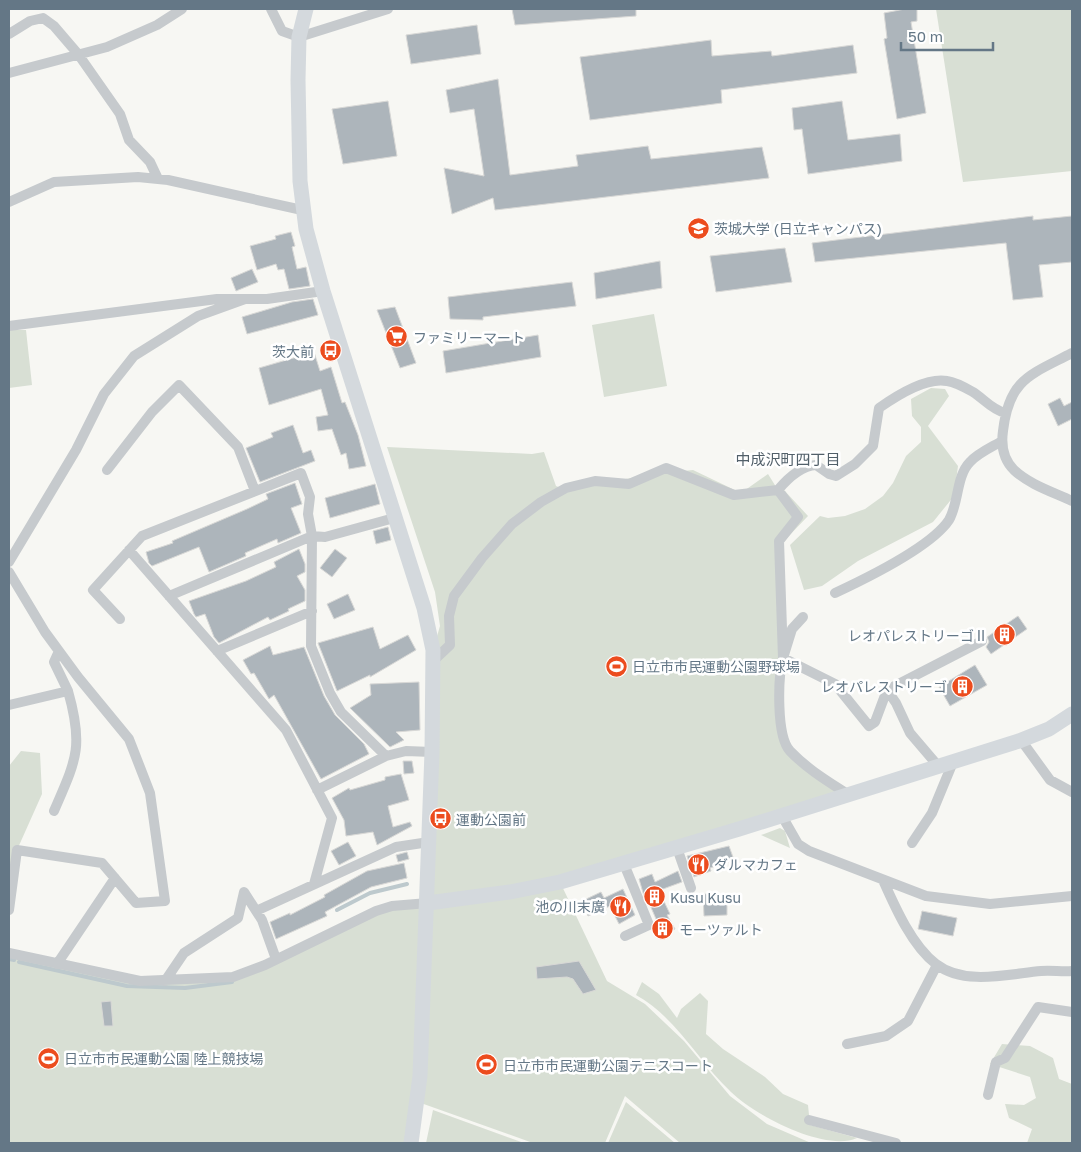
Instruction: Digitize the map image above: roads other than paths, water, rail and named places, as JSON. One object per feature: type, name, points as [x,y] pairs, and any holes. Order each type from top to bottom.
[{"type":"street","points":[[9,74],[107,47],[157,25],[179,9]]},
{"type":"street","points":[[272,9],[282,31],[299,37],[388,9]]},
{"type":"street","points":[[306,9],[299,37],[298,134],[302,210],[323,292],[428,622],[433,661],[428,903],[420,1076],[412,1143]]},
{"type":"street","points":[[9,34],[30,21],[43,18],[54,26],[78,54],[120,114],[129,140],[150,162],[158,179]]},
{"type":"street","points":[[9,202],[54,182],[138,177],[158,179],[302,210]]},
{"type":"street","points":[[9,326],[217,299],[267,299],[323,292]]},
{"type":"street","points":[[9,562],[76,450],[104,394],[134,356],[198,316],[245,299]]},
{"type":"street","points":[[1072,353],[1022,381],[1012,393],[1005,413],[1002,441],[1006,458],[1014,470],[1026,479],[1072,501]]},
{"type":"street","points":[[433,661],[450,645],[449,616],[454,596],[482,558],[512,524],[541,502],[566,488],[595,481],[629,484],[666,468],[734,494],[778,490],[786,480],[808,465],[816,465],[829,474],[836,476],[855,464],[873,446],[879,408],[892,398],[929,383],[948,381],[972,392],[996,410],[1005,413]]},
{"type":"street","points":[[107,470],[152,412],[179,385],[238,447],[255,491]]},
{"type":"street","points":[[836,592],[866,578],[928,540],[948,520],[957,501],[965,469],[970,461],[1002,441]]},
{"type":"street","points":[[120,619],[94,590],[142,536],[301,473],[310,497],[308,514],[312,536],[312,646],[330,693],[341,712],[386,756]]},
{"type":"street","points":[[778,490],[798,517],[780,541],[783,658]]},
{"type":"street","points":[[169,596],[312,536],[325,537],[394,518]]},
{"type":"street","points":[[129,550],[286,730],[332,818],[314,884]]},
{"type":"street","points":[[9,572],[59,651],[108,716],[129,740],[150,792],[165,901],[136,903],[102,863],[17,850],[9,910]]},
{"type":"street","points":[[217,651],[312,611]]},
{"type":"street","points":[[804,617],[792,629],[779,672],[778,697],[785,743],[789,750],[818,774],[848,795]]},
{"type":"street","points":[[783,658],[835,684],[869,726],[875,722],[887,690],[982,641]]},
{"type":"street","points":[[54,811],[76,757],[78,738],[68,691],[54,662],[59,651]]},
{"type":"street","points":[[887,690],[896,703],[910,733],[946,765]]},
{"type":"street","points":[[9,705],[68,691]]},
{"type":"street","points":[[9,952],[140,981],[233,977],[276,959],[376,911],[392,906],[529,889],[624,864],[946,765],[1021,740],[1049,729],[1072,714]]},
{"type":"street","points":[[1021,740],[1050,780],[1072,792]]},
{"type":"street","points":[[317,790],[386,756],[406,751],[432,752]]},
{"type":"street","points":[[912,843],[932,814],[946,765]]},
{"type":"street","points":[[782,816],[798,844],[809,851],[926,896],[952,901],[990,904],[1072,896]]},
{"type":"street","points":[[256,911],[396,847],[428,842]]},
{"type":"street","points":[[677,848],[691,888]]},
{"type":"street","points":[[624,864],[649,925],[625,936]]},
{"type":"street","points":[[57,964],[115,878]]},
{"type":"street","points":[[883,880],[900,916],[924,952],[937,965],[960,974],[982,976],[1044,971],[1072,971]]},
{"type":"street","points":[[165,981],[184,953],[238,918],[244,892],[262,920],[276,959]]},
{"type":"street","points":[[847,1044],[886,1036],[908,1021],[937,965]]},
{"type":"street","points":[[988,1095],[996,1062],[1005,1058],[1038,1007],[1072,1012]]},
{"type":"street","points":[[809,1120],[896,1143]]},
{"type":"waterway","points":[[337,910],[370,893],[407,884]]},
{"type":"waterway","points":[[9,959],[14,960]]},
{"type":"waterway","points":[[19,962],[127,986],[185,988],[232,982]]},
{"type":"place","name":"茨城大学 (日立キャンパス)","points":[[698,228]]},
{"type":"place","name":"ファミリーマート","points":[[397,337]]},
{"type":"place","name":"茨大前","points":[[330,351]]},
{"type":"place","name":"レオパレストリーゴⅡ","points":[[1004,635]]},
{"type":"place","name":"日立市市民運動公園野球場","points":[[616,666]]},
{"type":"place","name":"レオパレストリーゴ","points":[[963,686]]},
{"type":"place","name":"運動公園前","points":[[440,819]]},
{"type":"place","name":"ダルマカフェ","points":[[698,864]]},
{"type":"place","name":"Kusu Kusu","points":[[654,897]]},
{"type":"place","name":"池の川末廣","points":[[621,906]]},
{"type":"place","name":"モーツァルト","points":[[663,929]]},
{"type":"place","name":"日立市市民運動公園 陸上競技場","points":[[48,1058]]},
{"type":"place","name":"日立市市民運動公園テニスコート","points":[[487,1065]]},
{"type":"district","name":"中成沢町四丁目","points":[[788,459]]}]
